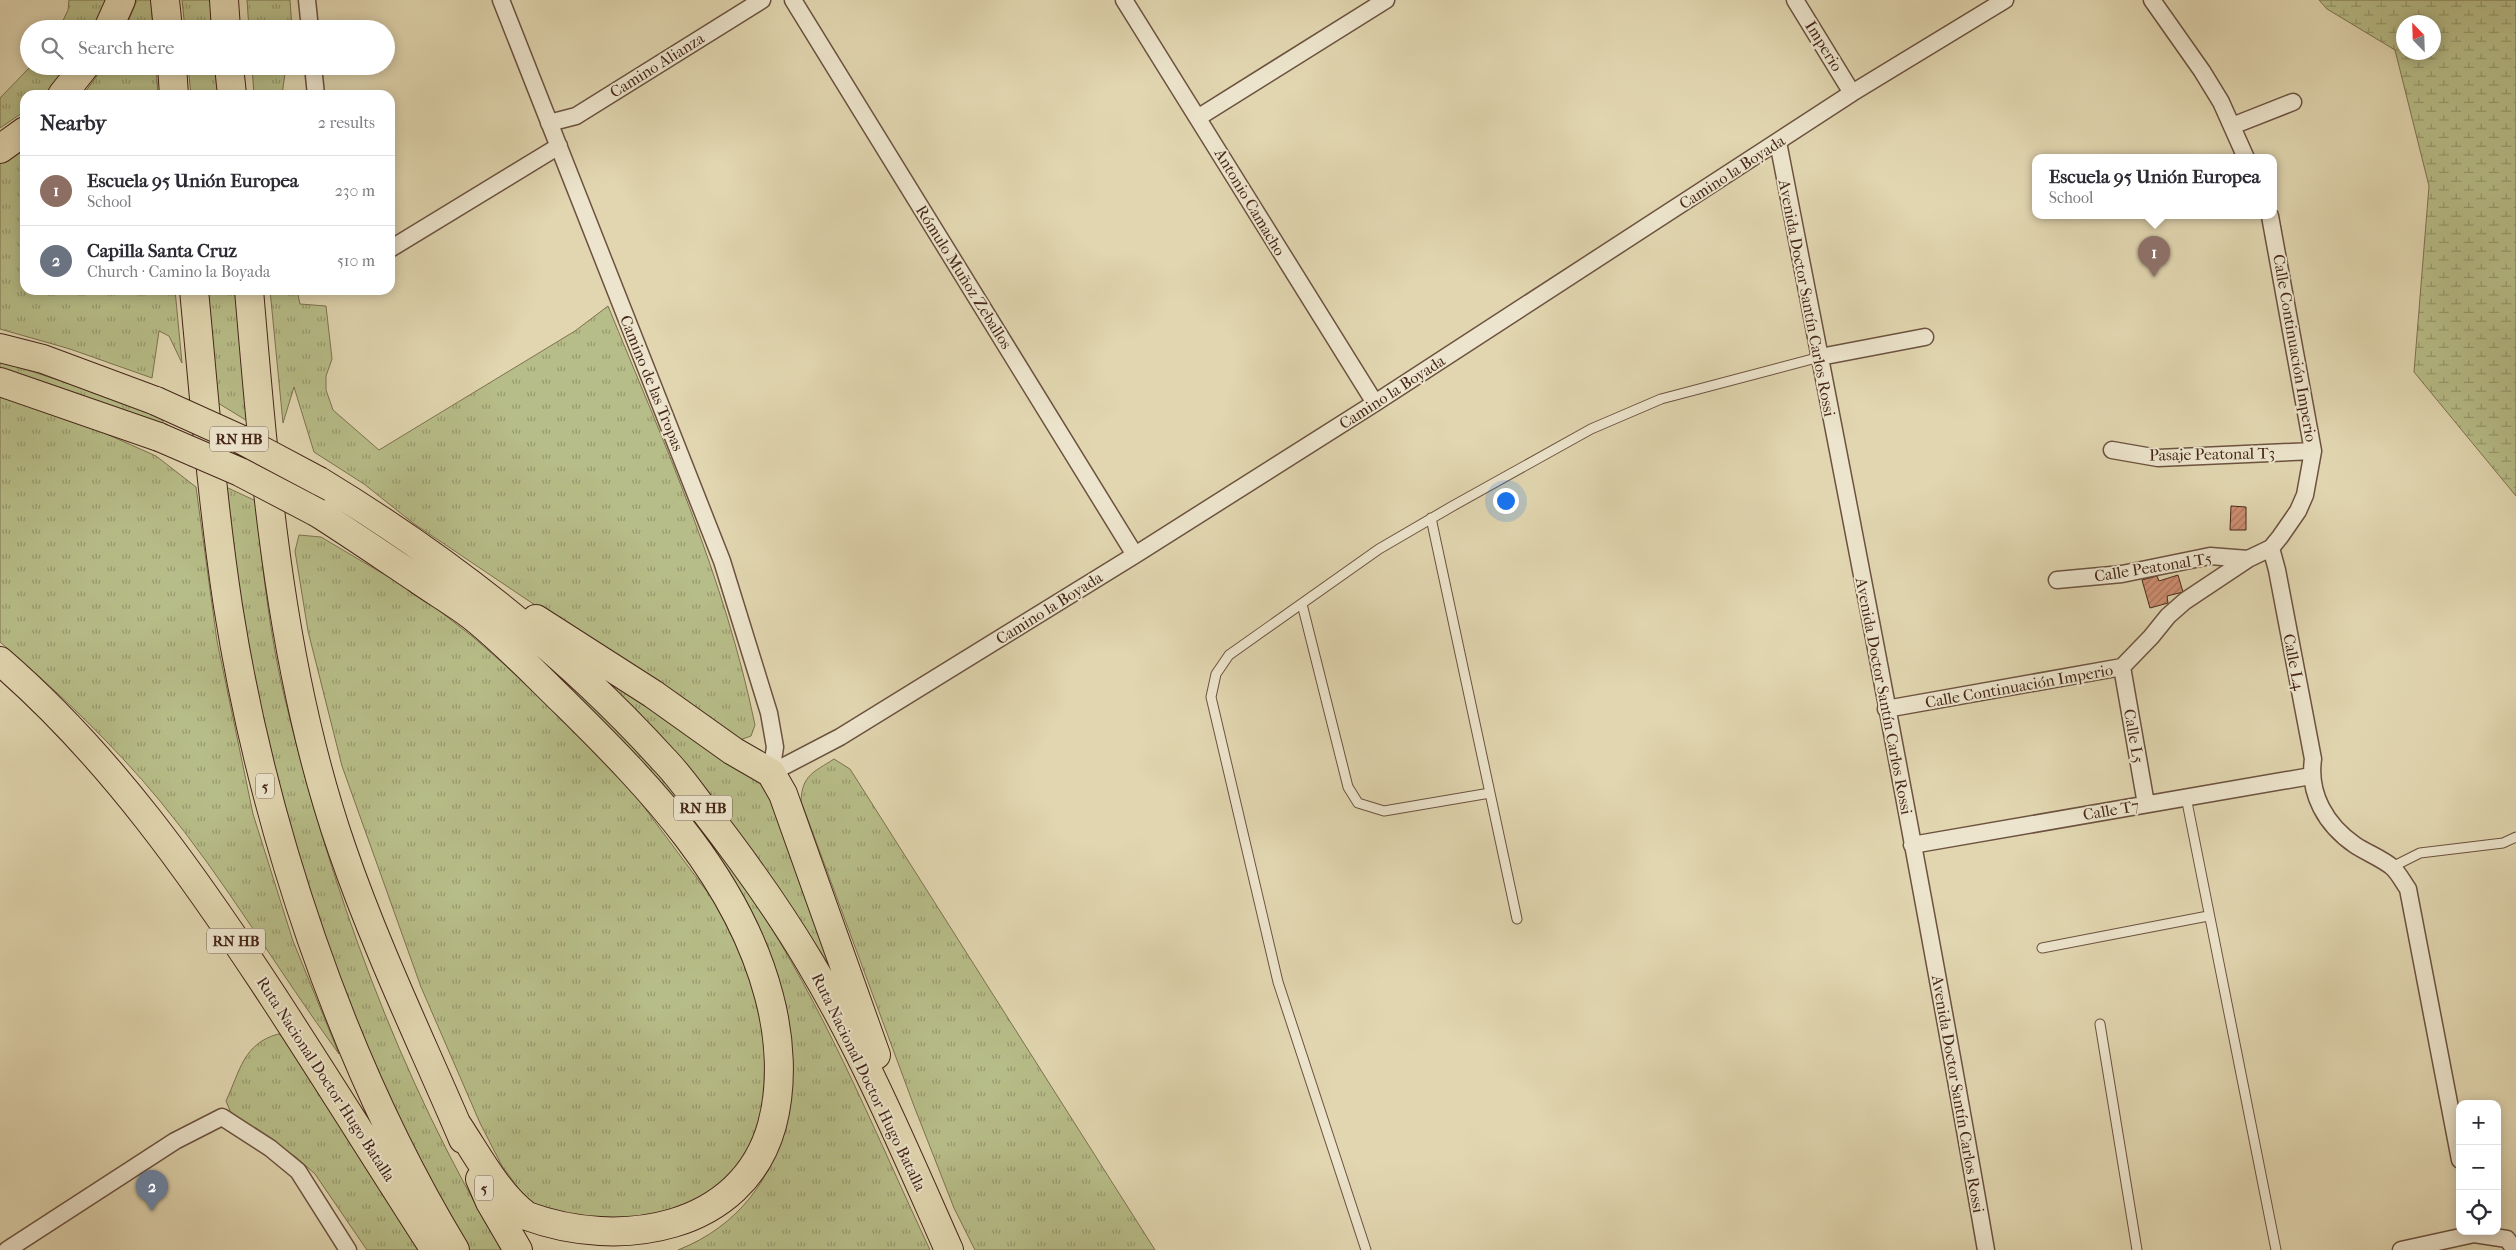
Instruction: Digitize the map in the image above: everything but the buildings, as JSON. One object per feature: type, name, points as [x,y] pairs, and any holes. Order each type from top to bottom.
[{"type":"highway","points":[[112,20],[121,0]]},
{"type":"highway","points":[[165,0],[167,20]]},
{"type":"highway","points":[[224,0],[225,20]]},
{"type":"highway","points":[[66,90],[78,75]]},
{"type":"highway","points":[[173,75],[174,90]]},
{"type":"highway","points":[[230,75],[231,90]]},
{"type":"highway","points":[[0,149],[20,135]]},
{"type":"highway","name":"5","points":[[194,295],[216,522],[228,608],[244,695],[279,836],[323,971],[368,1079],[411,1170],[455,1250]]},
{"type":"highway","name":"5","points":[[250,295],[276,552],[289,638],[312,744],[342,848],[404,1009],[490,1202],[518,1250]]},
{"type":"highway","name":"Ruta Nacional Doctor Hugo Batalla","points":[[0,348],[42,359],[156,401],[240,439],[319,481],[387,522],[496,601],[591,684],[665,760],[730,843],[810,962],[883,1103],[949,1250]]},
{"type":"highway","points":[[0,382],[159,437],[240,472],[318,513],[472,616],[522,661],[642,782],[692,842],[718,880],[740,919],[757,957],[770,997],[779,1073],[777,1099],[769,1132],[754,1167],[739,1190],[721,1209],[699,1225],[679,1234],[639,1247],[614,1248],[567,1239],[526,1216],[500,1189],[456,1123]]},
{"type":"highway","points":[[496,601],[541,621],[654,694],[733,751],[771,773],[783,794],[878,1060],[883,1103]]},
{"type":"highway","name":"Ruta Nacional Doctor Hugo Batalla","points":[[0,661],[30,687],[119,781],[178,857],[299,1036],[434,1250]]},
{"type":"street","points":[[307,0],[309,20]]},
{"type":"street","name":"Camino de las Tropas","points":[[501,0],[722,561],[769,713],[775,747],[771,773]]},
{"type":"street","name":"Camino Alianza","points":[[549,122],[576,116],[762,0]]},
{"type":"street","name":"Rómulo Muñoz Zeballos","points":[[793,0],[1135,555]]},
{"type":"street","name":"Antonio Camacho","points":[[1124,0],[1199,117],[1294,276],[1375,404]]},
{"type":"street","points":[[1199,117],[1386,0]]},
{"type":"street","name":"Imperio","points":[[1795,0],[1852,92]]},
{"type":"street","name":"Camino la Boyada","points":[[771,773],[840,737],[1135,555],[1375,404],[1852,92],[2005,0]]},
{"type":"street","points":[[2152,0],[2202,71],[2221,102],[2244,154]]},
{"type":"street","points":[[314,75],[315,90]]},
{"type":"street","points":[[2232,126],[2293,102]]},
{"type":"street","name":"Avenida Doctor Santín Carlos Rossi","points":[[1778,142],[1955,1072],[1986,1250]]},
{"type":"street","points":[[395,246],[558,146]]},
{"type":"street","name":"Calle Continuación Imperio","points":[[1886,710],[2122,668],[2179,606],[2248,559],[2271,548],[2298,511],[2311,471],[2313,451],[2271,219]]},
{"type":"street","points":[[1820,357],[1925,338]]},
{"type":"street","name":"Pasaje Peatonal T3","points":[[2112,450],[2158,458],[2313,451]]},
{"type":"street","name":"Calle L4","points":[[2271,548],[2277,570],[2313,759],[2311,776],[2318,804],[2328,820],[2353,844],[2392,867]]},
{"type":"street","name":"Calle Peatonal T5","points":[[2057,580],[2122,574],[2210,556],[2248,559]]},
{"type":"street","name":"Calle L5","points":[[2122,668],[2146,804]]},
{"type":"street","name":"Calle T7","points":[[1912,845],[2311,776]]},
{"type":"street","points":[[2392,867],[2408,889],[2457,1145]]},
{"type":"street","points":[[7,1250],[176,1141],[222,1117],[270,1148],[298,1171],[348,1250]]},
{"type":"street","points":[[2401,1250],[2462,1235]]},
{"type":"street","points":[[2488,1235],[2507,1239],[2515,1250]]},
{"type":"lane","points":[[1366,1250],[1278,982],[1211,697],[1216,674],[1229,655],[1379,550],[1431,518],[1591,429],[1661,400],[1820,357]]},
{"type":"lane","points":[[1431,518],[1518,919]]},
{"type":"lane","points":[[1302,604],[1348,787],[1358,803],[1384,812],[1490,793]]},
{"type":"lane","points":[[2186,797],[2208,916],[2276,1250]]},
{"type":"lane","points":[[2392,867],[2420,853],[2503,843],[2516,837]]},
{"type":"lane","points":[[2042,948],[2208,916]]},
{"type":"lane","points":[[2100,1024],[2137,1250]]},
{"type":"green space","points":[[69,0],[109,0],[99,20],[63,20],[68,10]]},
{"type":"green space","points":[[137,0],[151,0],[152,20],[129,20]]},
{"type":"green space","points":[[182,0],[210,0],[211,20],[184,20]]},
{"type":"green space","points":[[247,0],[290,0],[291,20],[248,20]]},
{"type":"green space","points":[[2319,0],[2516,0],[2516,496],[2414,372],[2429,186],[2398,60],[2441,60],[2441,15],[2396,15],[2396,54],[2395,50],[2327,9]]},
{"type":"green space","points":[[22,75],[63,75],[49,90],[20,90],[20,114],[0,128],[0,98]]},
{"type":"green space","points":[[97,75],[157,75],[158,90],[87,90]]},
{"type":"green space","points":[[189,75],[217,75],[218,90],[190,90]]},
{"type":"green space","points":[[253,75],[285,75],[283,90],[254,90]]},
{"type":"green space","points":[[20,149],[20,295],[175,295],[182,363],[169,336],[159,331],[152,378],[70,349],[0,329],[0,162]]},
{"type":"green space","points":[[208,295],[237,295],[249,422],[218,403]]},
{"type":"green space","points":[[270,295],[298,295],[300,304],[326,306],[332,359],[326,376],[326,390],[333,410],[379,450],[575,331],[608,306],[671,460],[710,564],[727,617],[755,725],[751,736],[737,741],[413,523],[364,484],[314,452],[294,387],[283,423]]},
{"type":"green space","points":[[0,361],[113,398],[163,418],[163,424],[47,383],[0,370]]},
{"type":"green space","points":[[0,397],[84,424],[156,456],[196,487],[217,641],[253,814],[293,941],[339,1054],[230,894],[160,801],[83,718],[0,642]]},
{"type":"green space","points":[[226,487],[256,501],[266,597],[283,691],[322,837],[371,979],[399,1049],[431,1117],[465,1184],[502,1250],[469,1250],[405,1130],[367,1048],[334,964],[293,838],[264,724],[244,618]]},
{"type":"green space","points":[[309,489],[363,523],[496,617],[572,684],[644,759],[677,798],[739,879],[791,960],[853,1083],[930,1250],[678,1250],[719,1228],[750,1198],[772,1163],[785,1123],[791,1080],[790,1037],[782,993],[769,952],[670,797],[307,493]]},
{"type":"green space","points":[[299,535],[321,537],[419,595],[473,637],[538,694],[586,742],[638,799],[711,897],[739,944],[763,1024],[767,1072],[760,1123],[753,1141],[730,1182],[639,1235],[535,1205],[519,1189],[502,1166],[480,1123],[421,987],[342,766],[308,631],[295,551]]},
{"type":"green space","points":[[605,679],[767,787],[833,967],[826,967]]},
{"type":"green space","points":[[834,759],[850,769],[1155,1250],[975,1250],[954,1208],[914,1106],[801,801],[804,785],[810,775]]},
{"type":"green space","points":[[278,1034],[291,1039],[421,1250],[367,1250],[315,1174],[296,1157],[231,1113],[226,1101],[244,1060],[257,1044]]},
{"type":"place","name":"Escuela 95 Unión Europea","points":[[2154,277]]},
{"type":"place","name":"Capilla Santa Cruz","points":[[152,1211]]}]
